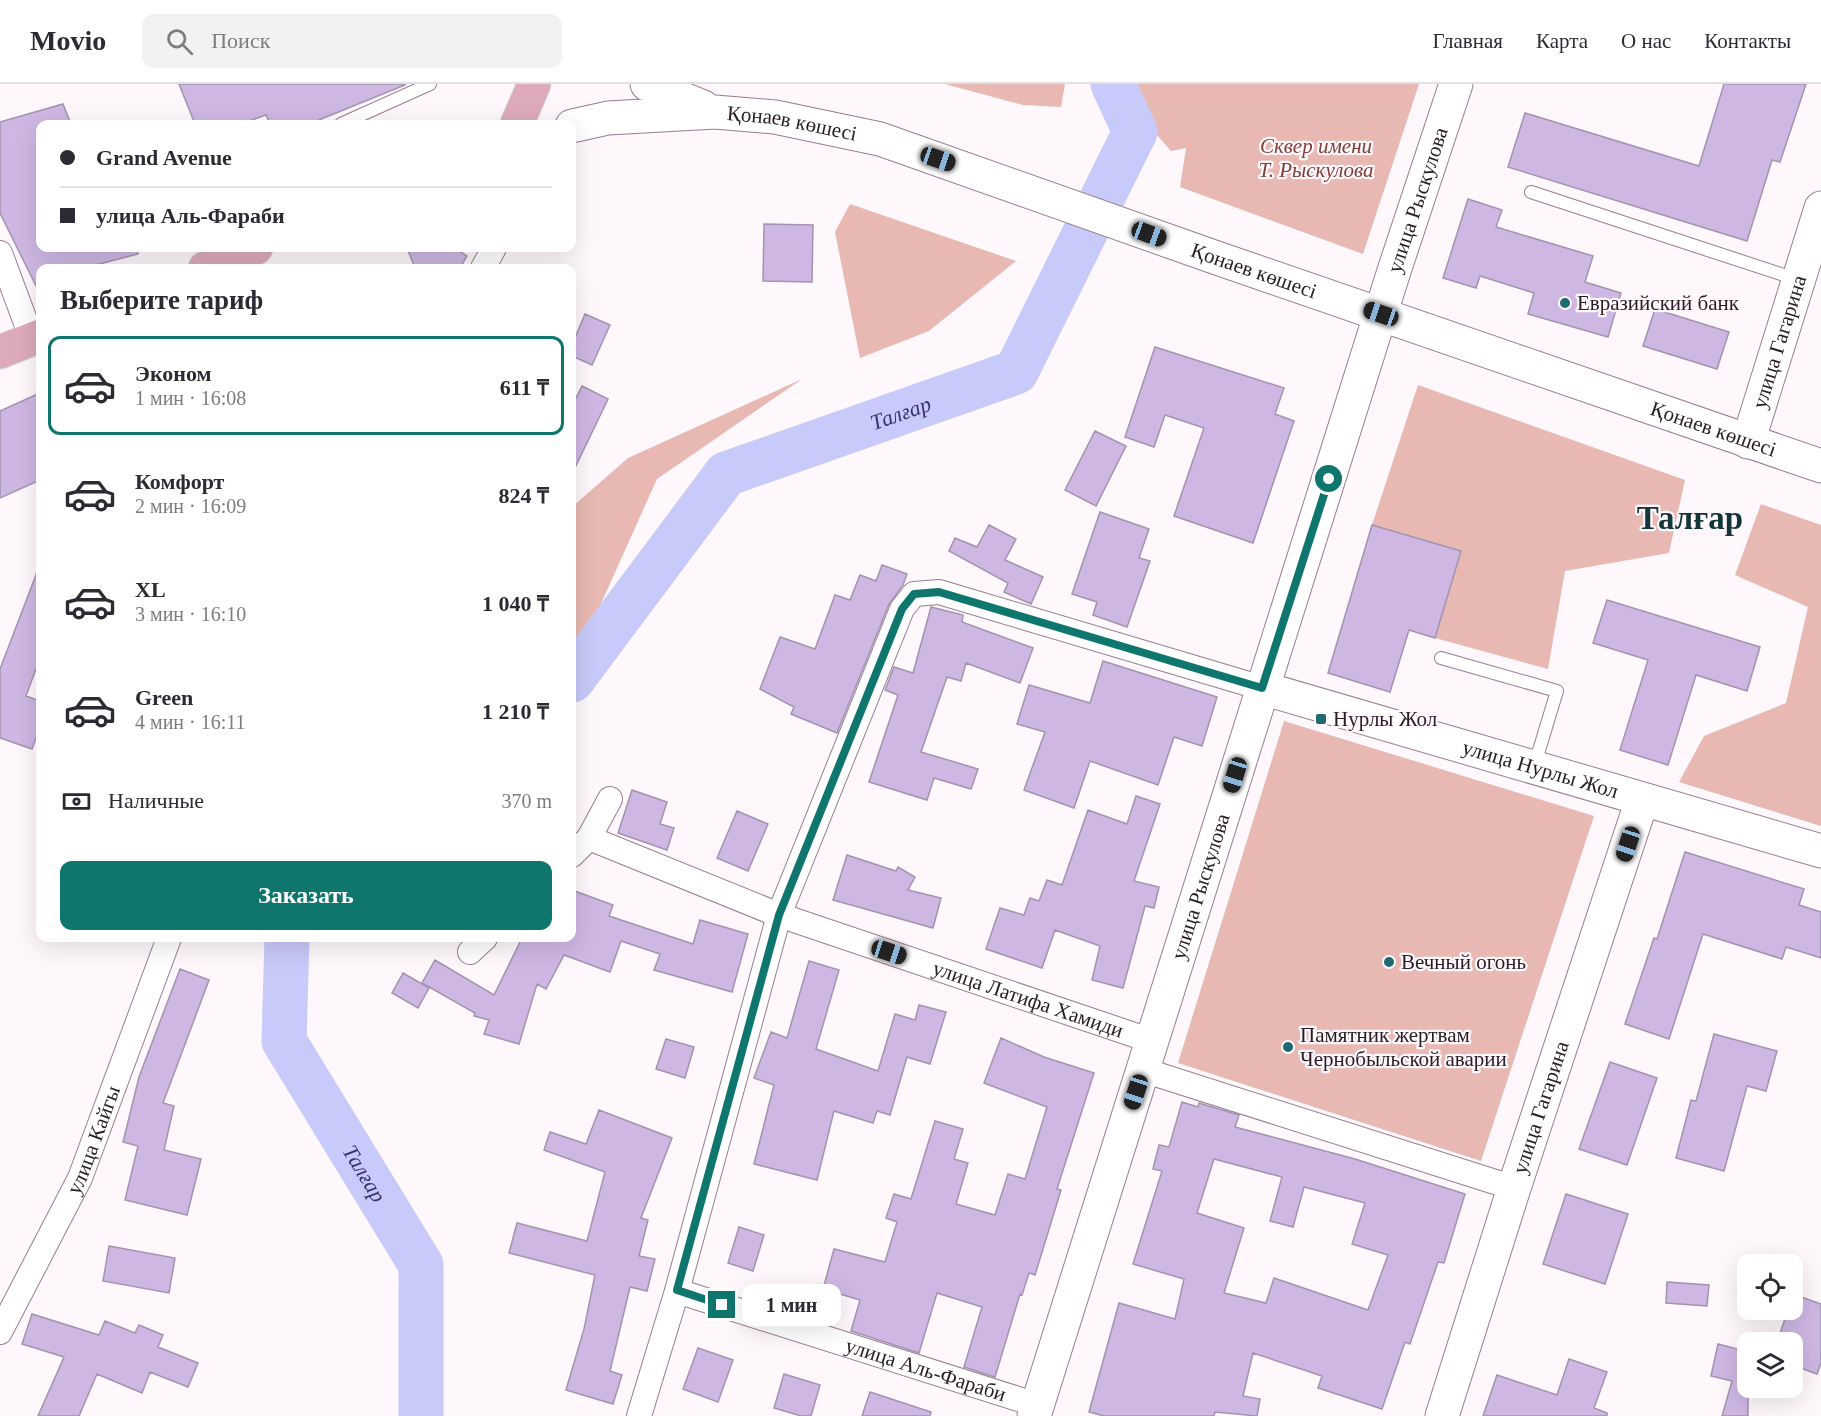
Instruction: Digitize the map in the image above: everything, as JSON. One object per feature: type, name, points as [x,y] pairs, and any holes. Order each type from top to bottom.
[{"type":"main road","points":[[519,120],[534,84]]},
{"type":"main road","points":[[647,84],[715,112]]},
{"type":"main road","name":"улица Рыскулова","points":[[1036,1411],[1262,688],[1456,84]]},
{"type":"main road","name":"Қонаев көшесі","points":[[576,125],[608,118],[715,112],[775,117],[880,139],[1214,257],[1821,466]]},
{"type":"main road","name":"улица Гагарина","points":[[1749,442],[1797,279],[1821,208]]},
{"type":"main road","points":[[215,264],[246,252]]},
{"type":"main road","points":[[0,352],[36,337]]},
{"type":"main road","name":"улица Нурлы Жол","points":[[1262,688],[1821,851]]},
{"type":"main road","name":"улица Гагарина","points":[[1442,1416],[1514,1188],[1642,800]]},
{"type":"street","points":[[0,253],[36,337]]},
{"type":"street","name":"улица Нурлы Жол","points":[[779,915],[902,609],[914,594],[939,592],[1262,688]]},
{"type":"street","points":[[576,851],[589,838],[610,799]]},
{"type":"street","name":"улица Латифа Хамиди","points":[[589,838],[779,915],[1147,1056],[1514,1188]]},
{"type":"street","points":[[639,1416],[677,1290],[779,915]]},
{"type":"street","name":"улица Кайгы","points":[[0,1332],[80,1178],[168,942]]},
{"type":"street","name":"улица Аль-Фараби","points":[[677,1290],[1036,1411]]},
{"type":"lane","points":[[350,120],[430,84]]},
{"type":"lane","points":[[1531,192],[1797,279]]},
{"type":"lane","points":[[1442,658],[1557,691],[1533,768]]},
{"type":"green space","points":[[945,84],[1065,84],[1061,107],[1023,105]]},
{"type":"green space","name":"Сквер имени Т. Рыскулова","points":[[1136,84],[1419,84],[1363,254],[1180,187],[1186,148],[1171,151],[1156,134]]},
{"type":"green space","points":[[850,204],[1016,261],[929,331],[860,358],[835,232]]},
{"type":"green space","points":[[802,379],[657,479],[586,637],[576,646],[576,504],[628,458]]},
{"type":"green space","points":[[1418,385],[1685,480],[1669,553],[1565,571],[1548,669],[1435,638],[1461,551],[1372,525]]},
{"type":"green space","points":[[1761,504],[1821,525],[1821,826],[1679,782],[1704,736],[1786,703],[1808,607],[1735,575]]},
{"type":"green space","points":[[1284,721],[1594,816],[1481,1161],[1178,1063]]},
{"type":"building","points":[[179,84],[405,85],[319,120],[268,120],[266,115],[252,120],[193,120]]},
{"type":"building","points":[[1724,84],[1806,84],[1780,162],[1772,160],[1747,241],[1508,167],[1525,113],[1699,166]]},
{"type":"building","points":[[63,104],[69,120],[36,120],[36,252],[138,252],[138,254],[99,264],[36,264],[36,286],[0,213],[0,122]]},
{"type":"building","points":[[1468,199],[1502,210],[1496,227],[1593,256],[1585,282],[1621,293],[1608,337],[1528,314],[1534,293],[1480,276],[1476,288],[1443,278]]},
{"type":"building","points":[[764,224],[813,225],[812,282],[763,281]]},
{"type":"building","points":[[409,252],[460,252],[467,256],[462,264],[413,264]]},
{"type":"building","points":[[1655,309],[1729,332],[1717,369],[1643,346]]},
{"type":"building","points":[[585,314],[610,325],[592,365],[576,358],[576,335]]},
{"type":"building","points":[[1155,347],[1284,388],[1275,414],[1294,421],[1253,543],[1174,516],[1204,428],[1165,415],[1154,447],[1125,437]]},
{"type":"building","points":[[582,386],[608,399],[576,466],[576,398]]},
{"type":"building","points":[[36,395],[36,482],[0,498],[0,411]]},
{"type":"building","points":[[1095,431],[1126,446],[1096,506],[1065,490]]},
{"type":"building","points":[[1100,512],[1149,529],[1139,558],[1150,561],[1127,627],[1093,615],[1097,602],[1072,594]]},
{"type":"building","points":[[989,525],[1016,539],[1005,560],[1043,577],[1031,604],[1004,592],[1008,583],[949,551],[955,538],[977,547]]},
{"type":"building","points":[[1372,525],[1461,551],[1435,638],[1409,630],[1390,692],[1328,673]]},
{"type":"building","points":[[882,565],[907,574],[903,585],[889,604],[837,733],[791,714],[794,707],[760,689],[780,637],[815,649],[835,595],[850,600],[860,575],[876,581]]},
{"type":"building","points":[[36,575],[36,669],[26,696],[36,700],[36,738],[32,749],[0,738],[0,669]]},
{"type":"building","points":[[1607,600],[1760,647],[1747,691],[1696,675],[1668,765],[1620,750],[1648,660],[1593,643]]},
{"type":"building","points":[[931,607],[963,615],[962,622],[1033,648],[1020,683],[966,663],[961,681],[947,677],[921,752],[978,769],[971,789],[934,778],[927,800],[869,782],[898,695],[885,690],[894,667],[913,673]]},
{"type":"building","points":[[1103,661],[1217,697],[1202,746],[1174,737],[1158,785],[1090,761],[1074,808],[1024,790],[1045,732],[1017,724],[1029,685],[1090,703]]},
{"type":"building","points":[[632,790],[667,802],[660,824],[674,828],[667,850],[618,833]]},
{"type":"building","points":[[1136,796],[1160,804],[1134,881],[1159,887],[1154,908],[1145,906],[1123,988],[1092,980],[1100,946],[1055,930],[1042,968],[986,949],[1000,908],[1024,915],[1030,898],[1039,901],[1047,880],[1062,885],[1088,810],[1127,824]]},
{"type":"building","points":[[737,811],[768,824],[748,871],[717,858]]},
{"type":"building","points":[[1685,852],[1804,889],[1799,905],[1821,912],[1821,958],[1786,947],[1782,959],[1703,934],[1669,1039],[1625,1024],[1654,938],[1657,939]]},
{"type":"building","points":[[847,855],[896,871],[898,867],[915,877],[908,890],[941,898],[933,928],[833,900]]},
{"type":"building","points":[[576,891],[613,905],[609,916],[693,944],[700,920],[748,934],[732,992],[654,970],[660,954],[621,941],[610,972],[564,955],[546,989],[537,984],[519,1044],[484,1034],[489,1020],[474,1016],[475,1013],[422,983],[435,960],[494,995],[520,942],[576,942]]},
{"type":"building","points":[[809,961],[839,970],[816,1049],[878,1071],[895,1014],[915,1020],[919,1005],[946,1012],[930,1064],[907,1057],[890,1115],[877,1111],[873,1123],[834,1111],[817,1180],[754,1164],[774,1085],[754,1078],[771,1032],[787,1038]]},
{"type":"building","points":[[180,969],[209,980],[163,1103],[174,1106],[164,1150],[201,1159],[187,1215],[125,1200],[138,1146],[123,1142],[139,1077]]},
{"type":"building","points":[[403,973],[429,988],[418,1008],[392,993]]},
{"type":"building","points":[[1714,1034],[1777,1051],[1766,1091],[1747,1086],[1724,1171],[1676,1158],[1691,1100],[1696,1101]]},
{"type":"building","points":[[1001,1038],[1044,1057],[1094,1073],[1057,1189],[1061,1190],[1035,1275],[1029,1273],[1022,1295],[1020,1294],[995,1377],[964,1367],[982,1307],[937,1293],[919,1353],[851,1331],[860,1300],[823,1289],[834,1249],[885,1262],[897,1222],[886,1218],[894,1194],[911,1199],[935,1121],[963,1129],[954,1159],[968,1163],[956,1204],[995,1215],[1008,1174],[1025,1179],[1047,1107],[984,1083]]},
{"type":"building","points":[[666,1039],[694,1047],[685,1078],[656,1069]]},
{"type":"building","points":[[1610,1062],[1657,1078],[1627,1165],[1579,1149]]},
{"type":"building","points":[[1182,1102],[1198,1107],[1199,1103],[1239,1115],[1235,1127],[1355,1159],[1465,1194],[1444,1263],[1438,1262],[1410,1344],[1405,1342],[1382,1409],[1318,1388],[1322,1376],[1253,1353],[1243,1396],[1260,1399],[1257,1416],[1215,1412],[1214,1416],[1104,1416],[1089,1412],[1119,1303],[1175,1319],[1184,1279],[1133,1264],[1162,1171],[1153,1169],[1159,1145],[1169,1147]],"holes":[[[1214,1159],[1282,1177],[1270,1221],[1293,1227],[1304,1187],[1365,1203],[1352,1244],[1388,1255],[1368,1310],[1274,1278],[1266,1303],[1224,1293],[1244,1228],[1197,1213]]]},
{"type":"building","points":[[599,1110],[672,1138],[641,1218],[648,1220],[639,1256],[655,1259],[647,1291],[630,1287],[610,1371],[622,1375],[613,1404],[566,1390],[584,1329],[595,1275],[509,1253],[517,1223],[587,1241],[605,1172],[544,1150],[550,1132],[586,1144]]},
{"type":"building","points":[[1566,1194],[1628,1214],[1605,1284],[1543,1264]]},
{"type":"building","points":[[739,1227],[764,1235],[753,1271],[728,1263]]},
{"type":"building","points":[[109,1246],[175,1258],[169,1293],[103,1281]]},
{"type":"building","points":[[1667,1282],[1709,1285],[1707,1306],[1666,1303]]},
{"type":"building","points":[[1803,1298],[1821,1304],[1821,1363],[1817,1374],[1803,1369],[1803,1332],[1780,1332],[1785,1320],[1803,1320]]},
{"type":"building","points":[[32,1314],[99,1335],[105,1321],[135,1333],[139,1325],[163,1335],[158,1347],[198,1363],[188,1387],[150,1372],[142,1393],[97,1374],[79,1416],[38,1416],[64,1357],[22,1344]]},
{"type":"building","points":[[1718,1344],[1737,1349],[1737,1398],[1748,1398],[1748,1416],[1722,1416],[1732,1381],[1711,1376]]},
{"type":"building","points":[[698,1348],[733,1360],[718,1402],[683,1389]]},
{"type":"building","points":[[1569,1359],[1607,1372],[1594,1408],[1607,1413],[1607,1416],[1483,1416],[1497,1375],[1557,1395]]},
{"type":"building","points":[[784,1374],[820,1385],[811,1416],[801,1416],[774,1408]]},
{"type":"building","points":[[870,1392],[931,1412],[930,1416],[862,1416]]},
{"type":"waterway","name":"Талғар","points":[[576,675],[726,474],[1016,372],[1135,132],[1113,84]]},
{"type":"waterway","name":"Талғар","points":[[287,942],[284,1041],[421,1265],[421,1416]]},
{"type":"place","name":"Евразийский банк","points":[[1565,303]]},
{"type":"place","name":"Нурлы Жол","points":[[1321,719]]},
{"type":"place","name":"Вечный огонь","points":[[1389,962]]},
{"type":"place","name":"Памятник жертвам Чернобыльской аварии","points":[[1288,1047]]},
{"type":"district","name":"Талғар","points":[[1690,518]]},
{"type":"route","points":[[722,1305],[677,1290],[779,915],[902,609],[914,594],[939,592],[1262,688],[1329,479]]}]
